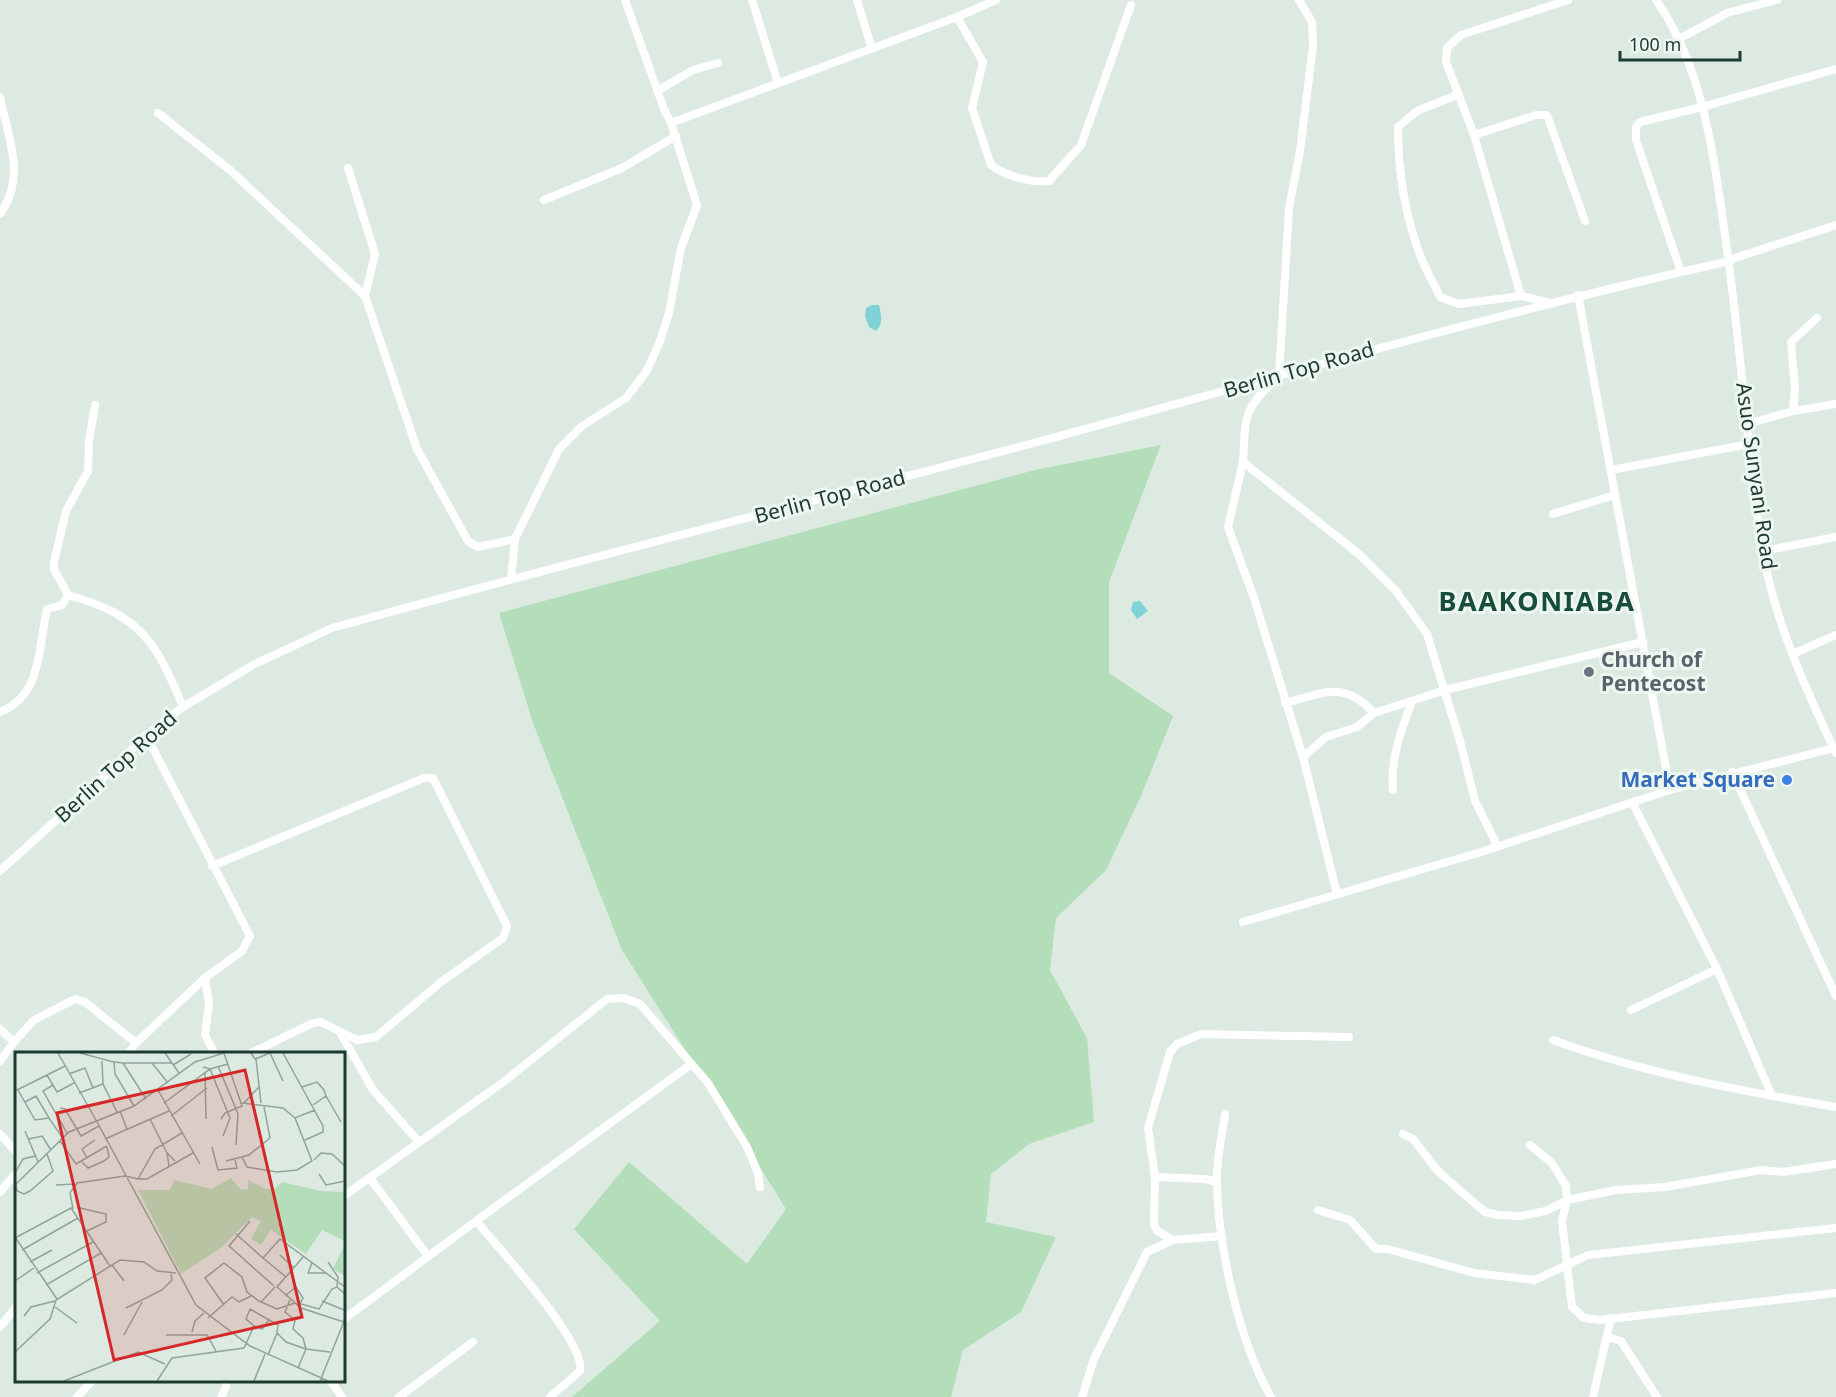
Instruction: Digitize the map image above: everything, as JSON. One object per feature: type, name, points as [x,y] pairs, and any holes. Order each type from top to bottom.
[{"type":"street","points":[[512,579],[514,539],[559,449],[582,426],[626,398],[646,372],[659,344],[669,313],[681,248],[697,205],[672,123],[657,90],[625,0]]},
{"type":"street","points":[[752,0],[778,83]]},
{"type":"street","points":[[857,0],[872,49]]},
{"type":"street","points":[[672,123],[957,17],[975,4],[996,0]]},
{"type":"street","points":[[1299,0],[1312,22],[1313,46],[1300,151],[1288,208],[1279,376],[1253,401],[1247,413],[1243,462],[1228,527],[1254,598],[1303,757],[1337,894]]},
{"type":"street","points":[[1305,10],[1307,0]]},
{"type":"street","points":[[1521,296],[1474,135],[1446,62],[1447,48],[1461,35],[1568,0]]},
{"type":"street","name":"Asuo Sunyani Road","points":[[1656,0],[1679,39],[1702,107],[1718,181],[1763,551],[1782,628],[1835,750]]},
{"type":"street","points":[[1679,39],[1727,13],[1777,0]]},
{"type":"street","points":[[957,17],[983,62],[972,108],[991,165],[1023,179],[1045,182],[1049,181],[1082,145],[1131,5]]},
{"type":"street","points":[[657,90],[693,70],[718,63]]},
{"type":"street","points":[[1681,272],[1636,140],[1636,127],[1640,122],[1836,69]]},
{"type":"street","points":[[1459,94],[1417,111],[1398,127],[1398,153],[1404,192],[1420,254],[1440,297],[1459,303],[1521,296],[1552,303]]},
{"type":"street","points":[[0,97],[12,146],[15,177],[11,199],[0,214]]},
{"type":"street","points":[[158,113],[230,170],[365,296],[417,449],[465,537],[478,547],[514,539]]},
{"type":"street","points":[[1474,135],[1536,115],[1547,115],[1585,221]]},
{"type":"street","points":[[544,200],[622,168],[676,136]]},
{"type":"street","points":[[348,168],[375,254],[365,296]]},
{"type":"street","name":"Berlin Top Road","points":[[0,871],[117,765],[146,735],[183,708],[253,665],[332,628],[1279,376],[1427,334],[1578,295],[1729,261],[1836,225]]},
{"type":"street","points":[[1578,295],[1670,790]]},
{"type":"street","points":[[1793,411],[1795,388],[1791,342],[1817,318]]},
{"type":"street","points":[[1747,424],[1793,411],[1836,404]]},
{"type":"street","points":[[95,405],[91,419],[88,471],[66,511],[54,568],[68,596],[104,607],[131,623],[143,635],[159,654],[183,708]]},
{"type":"street","points":[[1611,470],[1749,444]]},
{"type":"street","points":[[1243,462],[1360,555],[1396,591],[1427,634],[1445,690],[1475,801],[1498,847]]},
{"type":"street","points":[[1553,514],[1615,495]]},
{"type":"street","points":[[1763,551],[1836,537]]},
{"type":"street","points":[[0,712],[9,708],[27,693],[38,661],[47,609],[62,605],[68,596]]},
{"type":"street","points":[[1793,654],[1836,635]]},
{"type":"street","points":[[1303,757],[1326,737],[1347,733],[1374,713],[1445,690],[1642,642]]},
{"type":"street","points":[[1285,703],[1336,690],[1362,700],[1374,713]]},
{"type":"street","points":[[1393,790],[1392,780],[1401,730],[1412,702]]},
{"type":"street","points":[[129,1052],[205,978],[242,951],[250,936],[146,735]]},
{"type":"street","points":[[1244,922],[1498,847],[1670,790],[1732,772],[1835,750]]},
{"type":"street","points":[[1732,772],[1836,996]]},
{"type":"street","points":[[212,866],[424,778],[436,779],[460,837],[507,926],[506,933],[491,949],[441,982],[376,1037],[363,1041],[341,1034],[321,1022],[313,1023],[251,1052]]},
{"type":"street","points":[[1632,802],[1717,969],[1772,1096]]},
{"type":"street","points":[[1632,1010],[1717,969]]},
{"type":"street","points":[[205,978],[209,1004],[205,1035],[214,1052]]},
{"type":"street","points":[[345,1195],[506,1080],[607,999],[624,998],[639,1004],[708,1083],[747,1147],[759,1173],[760,1187]]},
{"type":"street","points":[[0,1061],[34,1020],[75,999],[85,1002],[136,1044]]},
{"type":"street","points":[[0,1029],[14,1042]]},
{"type":"street","points":[[341,1034],[373,1090],[419,1142]]},
{"type":"street","points":[[1173,1240],[1157,1231],[1154,1224],[1155,1178],[1148,1128],[1170,1052],[1177,1044],[1201,1034],[1349,1036]]},
{"type":"street","points":[[1553,1040],[1604,1059],[1772,1096],[1836,1107]]},
{"type":"street","points":[[345,1318],[427,1255],[690,1065]]},
{"type":"street","points":[[1225,1114],[1216,1182],[1222,1236],[1230,1284],[1262,1381],[1271,1397]]},
{"type":"street","points":[[0,1134],[15,1151]]},
{"type":"street","points":[[1403,1134],[1413,1139],[1437,1170],[1485,1212],[1520,1216],[1546,1211],[1567,1200],[1616,1190],[1665,1187],[1761,1170],[1783,1172],[1836,1164]]},
{"type":"street","points":[[1530,1145],[1540,1150],[1566,1186],[1567,1200],[1562,1221],[1569,1264],[1572,1307],[1575,1312],[1588,1319],[1836,1293]]},
{"type":"street","points":[[0,1192],[15,1174]]},
{"type":"street","points":[[370,1178],[427,1255]]},
{"type":"street","points":[[1155,1178],[1205,1179],[1216,1182]]},
{"type":"street","points":[[1318,1210],[1350,1220],[1376,1249],[1388,1249],[1474,1274],[1535,1280],[1588,1255],[1836,1228]]},
{"type":"street","points":[[476,1221],[535,1289],[566,1335],[581,1365],[580,1371],[550,1397]]},
{"type":"street","points":[[1082,1397],[1094,1359],[1147,1252],[1173,1240],[1222,1236]]},
{"type":"street","points":[[0,1327],[15,1308]]},
{"type":"street","points":[[1593,1397],[1611,1318]]},
{"type":"street","points":[[1607,1337],[1621,1341],[1657,1397]]},
{"type":"street","points":[[399,1397],[473,1342]]},
{"type":"street","points":[[79,1396],[91,1382]]},
{"type":"street","points":[[221,1397],[226,1387],[225,1382]]},
{"type":"street","points":[[331,1382],[342,1397]]},
{"type":"green space","points":[[1161,445],[1109,582],[1109,673],[1173,716],[1141,796],[1106,870],[1056,918],[1050,970],[1087,1038],[1094,1122],[1029,1144],[991,1174],[986,1222],[1056,1237],[1021,1312],[963,1350],[951,1397],[572,1397],[660,1321],[574,1229],[629,1162],[747,1264],[786,1209],[622,950],[533,723],[499,613],[1035,470]]},
{"type":"water","points":[[879,305],[881,316],[880,325],[876,331],[869,327],[865,316],[866,308]]},
{"type":"water","points":[[1140,601],[1148,611],[1137,619],[1131,610],[1133,602]]},
{"type":"place","name":"Church of Pentecost","points":[[1589,672]]},
{"type":"place","name":"Market Square","points":[[1787,780]]},
{"type":"district","name":"BAAKONIABA","points":[[1537,602]]}]
